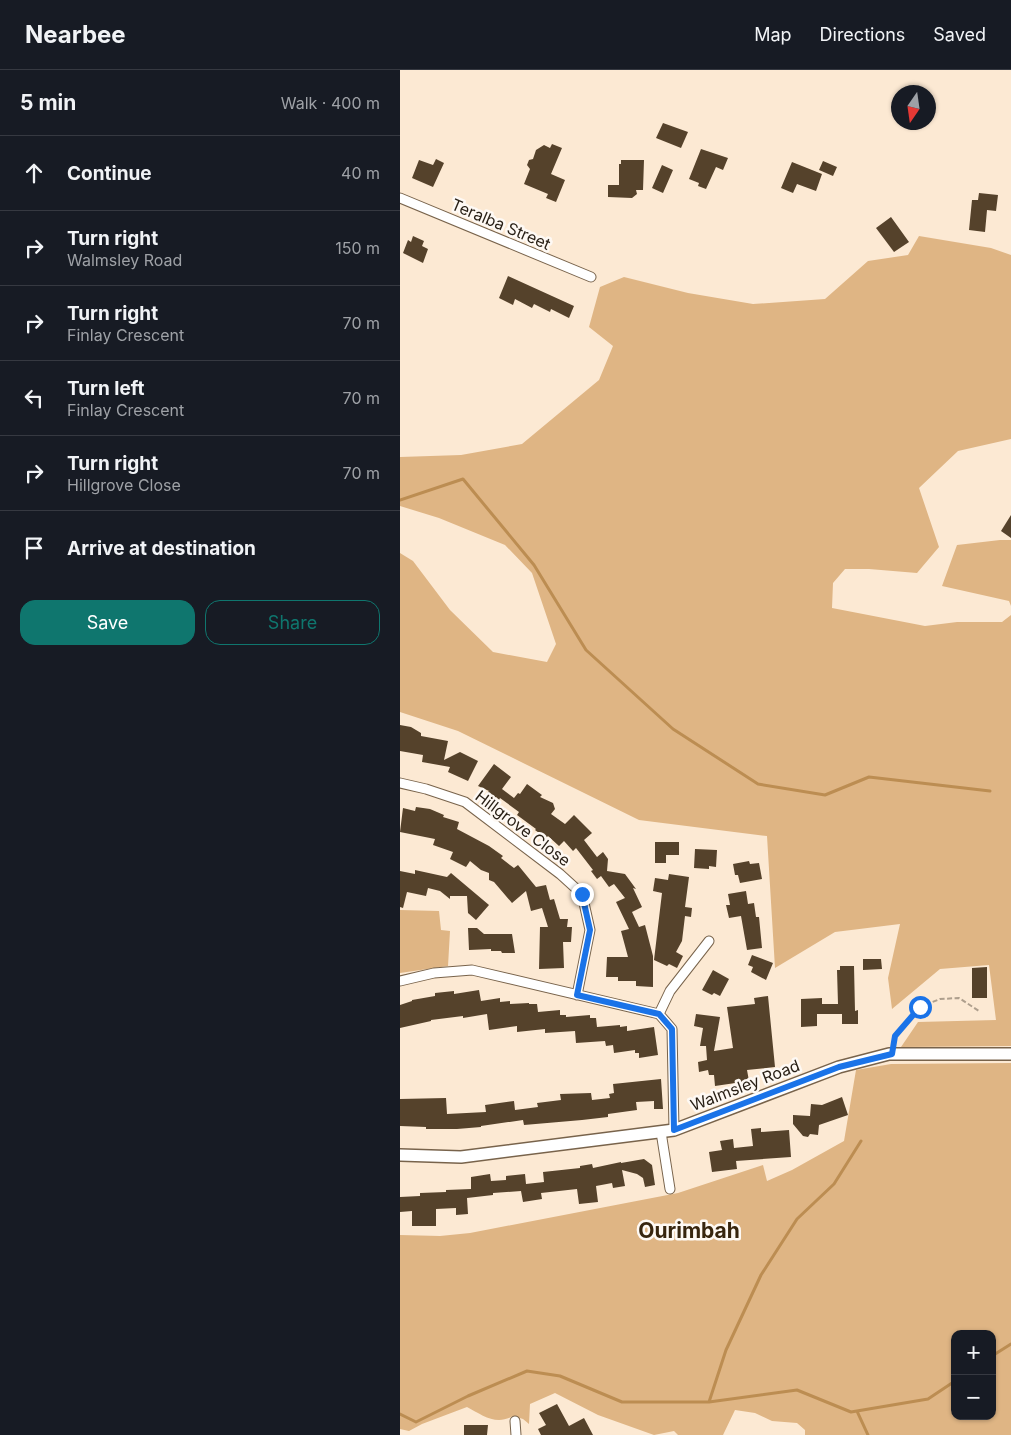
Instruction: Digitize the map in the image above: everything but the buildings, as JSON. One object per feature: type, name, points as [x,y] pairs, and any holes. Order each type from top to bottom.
[{"type":"street","name":"Teralba Street","points":[[400,198],[590,277]]},
{"type":"street","name":"Hillgrove Close","points":[[400,783],[426,789],[465,802],[560,874],[582,894],[590,930],[577,995]]},
{"type":"street","points":[[659,1014],[670,991],[709,941]]},
{"type":"street","points":[[400,981],[434,973],[472,970],[659,1014],[672,1029],[674,1130]]},
{"type":"street","name":"Walmsley Road","points":[[400,1154],[461,1157],[674,1130],[839,1067],[892,1054],[1011,1054]]},
{"type":"street","points":[[661,1132],[670,1189]]},
{"type":"street","points":[[515,1421],[516,1435]]},
{"type":"path","points":[[892,1054],[895,1036],[920,1007],[940,999],[959,998],[979,1011]]},
{"type":"shaded area","points":[[919,236],[991,248],[1011,255],[1011,439],[958,451],[919,488],[939,547],[917,573],[845,569],[833,583],[832,608],[925,626],[957,622],[1002,622],[1011,615],[1011,1046],[901,1047],[918,1022],[996,1020],[989,965],[940,969],[892,1009],[888,978],[900,924],[835,932],[775,968],[767,836],[639,820],[458,731],[400,712],[400,553],[413,561],[450,610],[493,652],[547,662],[556,644],[532,573],[505,545],[439,518],[400,506],[400,457],[461,455],[522,444],[599,380],[613,346],[589,327],[600,287],[624,277],[688,293],[753,304],[825,299],[868,261],[908,255]]},
{"type":"shaded area","points":[[1011,540],[1011,606],[1009,601],[942,586],[957,545]]},
{"type":"shaded area","points":[[400,910],[439,911],[441,930],[450,931],[448,966],[400,973]]},
{"type":"shaded area","points":[[1011,1063],[1011,1435],[805,1435],[805,1430],[797,1423],[772,1421],[755,1413],[735,1410],[723,1435],[678,1435],[674,1431],[654,1435],[598,1415],[555,1393],[530,1404],[529,1424],[523,1419],[513,1416],[507,1419],[495,1420],[467,1407],[409,1431],[400,1429],[400,1235],[440,1236],[470,1233],[678,1193],[763,1165],[767,1181],[792,1170],[844,1141],[856,1070],[891,1064]]},
{"type":"waterway","points":[[400,500],[463,479],[534,565],[586,650],[673,729],[758,784],[825,795],[869,777],[990,791]]},
{"type":"waterway","points":[[709,1402],[726,1350],[761,1275],[797,1219],[834,1184],[861,1141]]},
{"type":"waterway","points":[[996,1353],[1011,1344]]},
{"type":"waterway","points":[[400,1414],[416,1422],[468,1396],[527,1371],[560,1376],[622,1402],[709,1402],[797,1390],[851,1412],[928,1399],[951,1384]]},
{"type":"waterway","points":[[857,1411],[868,1435]]},
{"type":"district","name":"Ourimbah","points":[[689,1230]]},
{"type":"route","points":[[582,894],[590,930],[577,995],[659,1014],[672,1029],[674,1130],[839,1067],[892,1054],[895,1036],[920,1007]]}]
